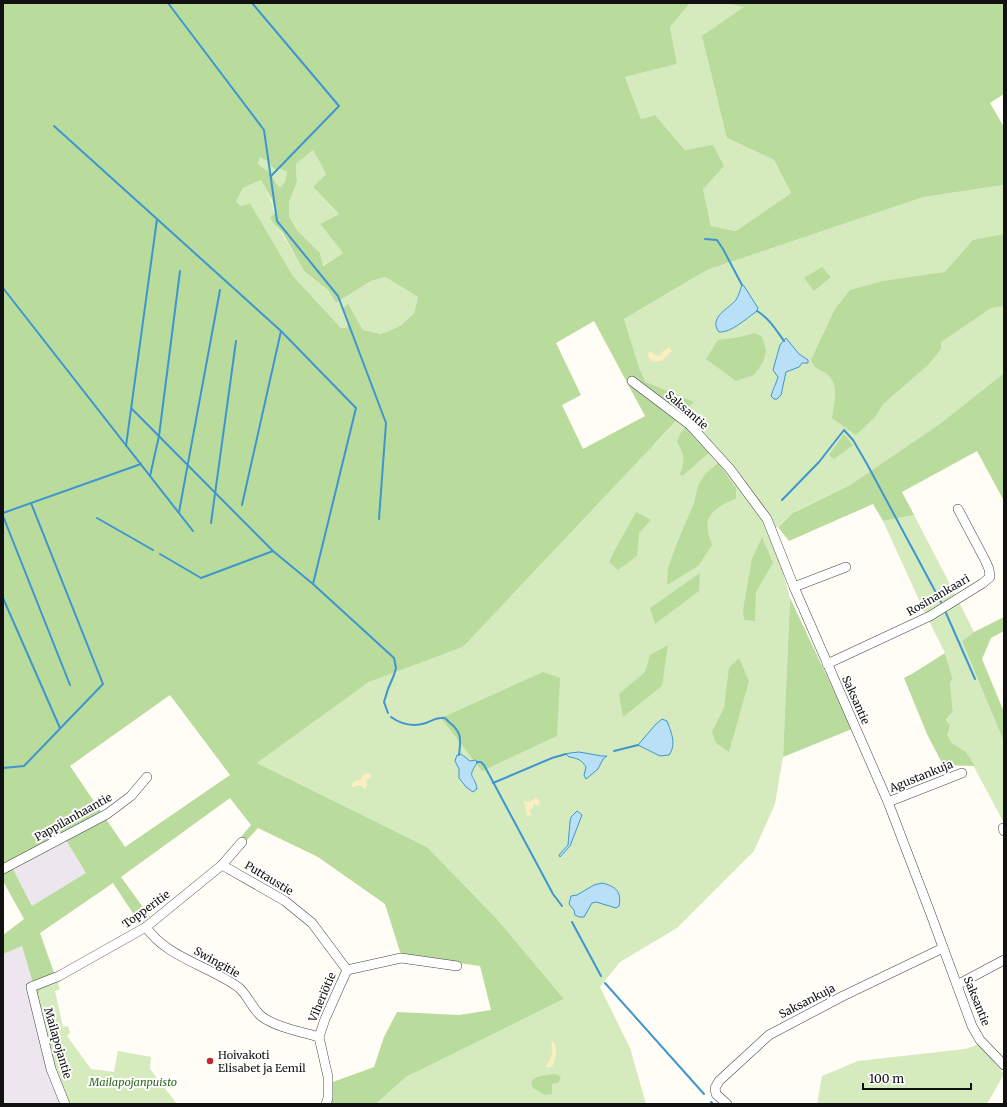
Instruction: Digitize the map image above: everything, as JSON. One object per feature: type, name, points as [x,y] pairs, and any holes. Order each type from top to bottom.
[{"type":"street","name":"Saksantie","points":[[632,381],[690,425],[730,469],[767,519],[794,587],[888,802],[972,1026],[980,1040],[1004,1065]]},
{"type":"street","name":"Rosinankaari","points":[[827,664],[930,616],[983,583],[990,577],[989,569],[985,560],[958,509]]},
{"type":"street","points":[[794,587],[846,567]]},
{"type":"street","name":"Agustankuja","points":[[888,802],[962,773]]},
{"type":"street","name":"Pappilanhaantie","points":[[3,869],[107,814],[131,796],[147,777]]},
{"type":"street","name":"Topperitie","points":[[31,987],[59,976],[146,927],[222,864],[242,842]]},
{"type":"street","name":"Puttaustie","points":[[222,864],[285,900],[312,923],[347,970]]},
{"type":"street","name":"Swingitie","points":[[146,927],[152,936],[166,948],[239,988],[261,1016],[277,1024],[319,1037]]},
{"type":"street","name":"Saksankuja","points":[[727,1104],[716,1094],[715,1088],[719,1080],[769,1034],[843,996],[943,948]]},
{"type":"street","points":[[347,970],[401,958],[457,966]]},
{"type":"street","points":[[957,985],[1004,960]]},
{"type":"street","name":"Viheriötie","points":[[326,1104],[328,1098],[328,1077],[319,1037],[325,1019],[347,970]]},
{"type":"street","name":"Mailapojantie","points":[[31,987],[51,1069],[65,1104]]},
{"type":"shaded area","points":[[64,837],[86,873],[33,907],[11,865]]},
{"type":"shaded area","points":[[22,945],[67,1104],[3,1104],[3,954]]},
{"type":"green space","points":[[3,3],[690,3],[670,27],[677,64],[625,77],[641,119],[655,115],[685,150],[713,145],[724,166],[703,189],[711,226],[736,231],[791,193],[774,160],[727,138],[702,36],[744,7],[726,3],[1004,3],[1004,94],[990,103],[1004,127],[1004,185],[924,197],[707,270],[624,319],[640,370],[646,382],[694,402],[463,647],[369,682],[257,763],[427,847],[497,919],[564,999],[406,1077],[376,1104],[329,1104],[330,1083],[374,1067],[384,1037],[397,1012],[459,1015],[491,1010],[480,966],[401,955],[385,904],[318,857],[258,828],[246,841],[241,837],[251,825],[230,798],[121,877],[150,917],[140,924],[113,883],[40,933],[58,984],[55,983],[40,990],[37,997],[22,946],[3,954],[3,935],[24,919],[3,881]],"holes":[[[313,150],[326,174],[313,187],[339,214],[320,224],[343,253],[323,266],[320,253],[297,230],[289,216],[289,202],[297,182],[296,164]],[[260,157],[267,161],[274,169],[281,169],[287,172],[285,182],[280,187],[270,173],[258,164]],[[261,180],[272,200],[275,213],[270,218],[282,232],[304,271],[328,290],[336,303],[371,281],[385,277],[418,297],[414,313],[400,326],[381,334],[363,330],[348,304],[343,308],[348,322],[347,328],[341,328],[293,276],[250,203],[241,206],[236,202],[243,188]],[[594,321],[645,416],[583,449],[562,405],[581,395],[556,343]],[[170,695],[230,775],[125,847],[70,766]],[[64,837],[86,873],[32,906],[11,865]]]},
{"type":"green space","points":[[690,3],[726,3],[744,6],[727,138],[774,160],[791,193],[736,231],[711,226],[703,189],[713,146],[685,150],[655,115],[641,119],[625,77],[677,64],[670,27]]},
{"type":"green space","points":[[313,150],[326,174],[313,187],[339,214],[320,224],[343,253],[322,266],[320,253],[297,230],[289,216],[289,202],[297,182],[296,164]]},
{"type":"green space","points":[[260,157],[267,161],[274,169],[281,169],[287,172],[285,182],[280,187],[271,175],[258,164]]},
{"type":"green space","points":[[261,180],[271,201],[275,225],[281,232],[304,271],[328,290],[336,303],[371,281],[385,277],[418,297],[414,313],[400,326],[381,334],[363,330],[348,305],[343,308],[348,322],[347,328],[341,328],[293,276],[250,203],[241,206],[236,202],[243,188]]},
{"type":"green space","points":[[1004,185],[1004,373],[941,423],[850,485],[798,510],[772,532],[790,598],[783,757],[775,804],[754,851],[677,928],[620,962],[600,987],[630,1048],[646,1104],[376,1104],[406,1077],[564,999],[497,919],[427,847],[257,763],[369,682],[463,647],[644,455],[649,447],[653,446],[693,403],[646,382],[640,370],[624,319],[707,270],[924,197]]},
{"type":"green space","points":[[1004,234],[1004,306],[991,308],[941,342],[941,349],[928,365],[883,404],[875,417],[856,435],[832,418],[835,401],[834,384],[832,379],[817,368],[811,360],[835,309],[850,290],[883,281],[945,272],[973,240]]},
{"type":"green space","points":[[822,267],[831,277],[814,291],[804,278]]},
{"type":"green space","points":[[755,333],[762,337],[766,351],[763,362],[754,375],[736,381],[706,359],[718,340]]},
{"type":"green space","points":[[1004,373],[1004,501],[977,451],[902,492],[914,515],[883,521],[873,504],[789,541],[778,527],[793,513],[850,485],[941,423]]},
{"type":"green space","points":[[687,425],[710,452],[682,476],[680,474],[683,465],[682,451],[677,442],[680,434]]},
{"type":"green space","points":[[844,434],[853,445],[834,459],[829,455]]},
{"type":"green space","points":[[718,463],[736,488],[736,499],[720,506],[710,516],[708,520],[708,533],[712,545],[698,566],[667,585],[668,568],[694,503],[698,486],[705,474]]},
{"type":"green space","points":[[636,512],[651,520],[639,533],[637,556],[618,570],[609,562]]},
{"type":"green space","points":[[914,515],[955,594],[931,611],[925,613],[883,521]]},
{"type":"green space","points":[[762,537],[773,563],[756,592],[755,621],[744,620],[743,610],[752,559]]},
{"type":"green space","points":[[700,573],[699,591],[655,624],[650,608]]},
{"type":"green space","points":[[790,598],[852,729],[783,757]]},
{"type":"green space","points":[[959,602],[974,632],[962,641],[1004,742],[1004,823],[966,752],[952,743],[946,735],[950,727],[946,721],[953,711],[950,683],[953,680],[945,653],[929,621]]},
{"type":"green space","points":[[1004,617],[1004,631],[991,638],[982,659],[1004,712],[1004,742],[962,641],[974,632]]},
{"type":"green space","points":[[668,645],[662,686],[623,717],[619,694],[645,672],[650,655]]},
{"type":"green space","points":[[945,653],[953,680],[950,683],[953,711],[946,720],[950,726],[947,735],[952,743],[966,752],[975,766],[943,765],[927,734],[904,678]]},
{"type":"green space","points":[[739,658],[749,681],[729,752],[716,743],[712,732],[724,708],[729,668]]},
{"type":"green space","points":[[543,672],[560,678],[557,736],[482,771],[441,718]]},
{"type":"green space","name":"Mailapojanpuisto","points":[[55,983],[58,984],[60,989],[55,991],[63,1027],[68,1026],[70,1033],[67,1036],[91,1069],[114,1072],[118,1051],[151,1057],[150,1069],[177,1104],[67,1104],[54,1068],[37,997],[40,990]]},
{"type":"green space","points":[[980,1044],[1004,1074],[987,1104],[817,1104],[822,1076],[858,1061],[965,1049]]},
{"type":"green space","points":[[555,1074],[561,1077],[558,1083],[552,1084],[552,1094],[545,1095],[533,1088],[531,1082],[535,1078]]},
{"type":"sand","points":[[670,347],[672,351],[658,362],[651,361],[647,354],[650,351],[657,356],[661,355],[663,351]]},
{"type":"sand","points":[[369,773],[372,775],[366,781],[367,786],[365,789],[360,785],[354,787],[351,786],[354,781],[361,779],[363,775]]},
{"type":"sand","points":[[535,798],[538,799],[540,804],[537,806],[533,804],[533,808],[529,810],[532,815],[529,816],[527,815],[524,802],[531,801]]},
{"type":"sand","points":[[552,1041],[554,1042],[556,1048],[555,1058],[552,1067],[547,1068],[546,1066],[552,1053]]},
{"type":"water","points":[[742,285],[758,308],[757,311],[734,328],[724,332],[719,332],[716,327],[717,318],[736,300]]},
{"type":"water","points":[[786,338],[799,354],[808,360],[808,363],[802,363],[799,367],[786,372],[781,395],[777,399],[774,399],[771,396],[778,377],[773,370],[780,345]]},
{"type":"water","points":[[662,719],[667,721],[672,734],[673,747],[669,755],[660,756],[638,745]]},
{"type":"water","points":[[579,752],[607,756],[603,759],[598,769],[586,779],[584,775],[586,767],[583,763],[569,757],[566,754]]},
{"type":"water","points":[[461,754],[470,761],[476,760],[477,763],[472,772],[477,789],[473,792],[466,787],[459,778],[459,769],[455,761],[457,755]]},
{"type":"water","points":[[577,811],[582,815],[570,846],[560,857],[559,855],[568,845],[571,817]]},
{"type":"water","points":[[602,883],[611,886],[616,890],[620,901],[619,906],[616,908],[596,902],[592,903],[584,917],[575,915],[574,910],[569,904],[571,896],[577,895],[594,885]]},
{"type":"waterway","points":[[168,3],[264,130],[277,221],[338,296],[386,423],[379,519]]},
{"type":"waterway","points":[[252,3],[339,106],[271,176]]},
{"type":"waterway","points":[[54,126],[281,331],[356,408],[313,584]]},
{"type":"waterway","points":[[126,446],[157,219]]},
{"type":"waterway","points":[[705,239],[717,240],[742,285]]},
{"type":"waterway","points":[[150,476],[159,436],[180,271]]},
{"type":"waterway","points":[[3,288],[193,531]]},
{"type":"waterway","points":[[179,512],[220,290]]},
{"type":"waterway","points":[[757,311],[769,321],[784,341]]},
{"type":"waterway","points":[[242,505],[281,331]]},
{"type":"waterway","points":[[211,523],[236,341]]},
{"type":"waterway","points":[[132,409],[273,551],[313,584],[394,658],[396,668],[384,702],[388,713]]},
{"type":"waterway","points":[[782,500],[819,462],[844,430],[853,440],[867,464],[941,602]]},
{"type":"waterway","points":[[3,513],[141,464]]},
{"type":"waterway","points":[[3,768],[24,766],[103,684],[31,503]]},
{"type":"waterway","points":[[3,516],[70,685]]},
{"type":"waterway","points":[[97,518],[153,550]]},
{"type":"waterway","points":[[160,554],[201,578],[273,551]]},
{"type":"waterway","points":[[3,598],[60,728]]},
{"type":"waterway","points":[[946,613],[975,679]]},
{"type":"waterway","points":[[391,717],[399,722],[412,725],[426,723],[439,718],[445,718],[456,729],[460,736],[459,755]]},
{"type":"waterway","points":[[614,751],[638,745]]},
{"type":"waterway","points":[[493,783],[552,758],[566,754]]},
{"type":"waterway","points":[[477,762],[481,762],[484,765],[553,894],[562,906]]},
{"type":"waterway","points":[[572,922],[601,976]]},
{"type":"waterway","points":[[605,983],[704,1094]]},
{"type":"place","name":"Hoivakoti Elisabet ja Eemil","points":[[210,1061]]}]
